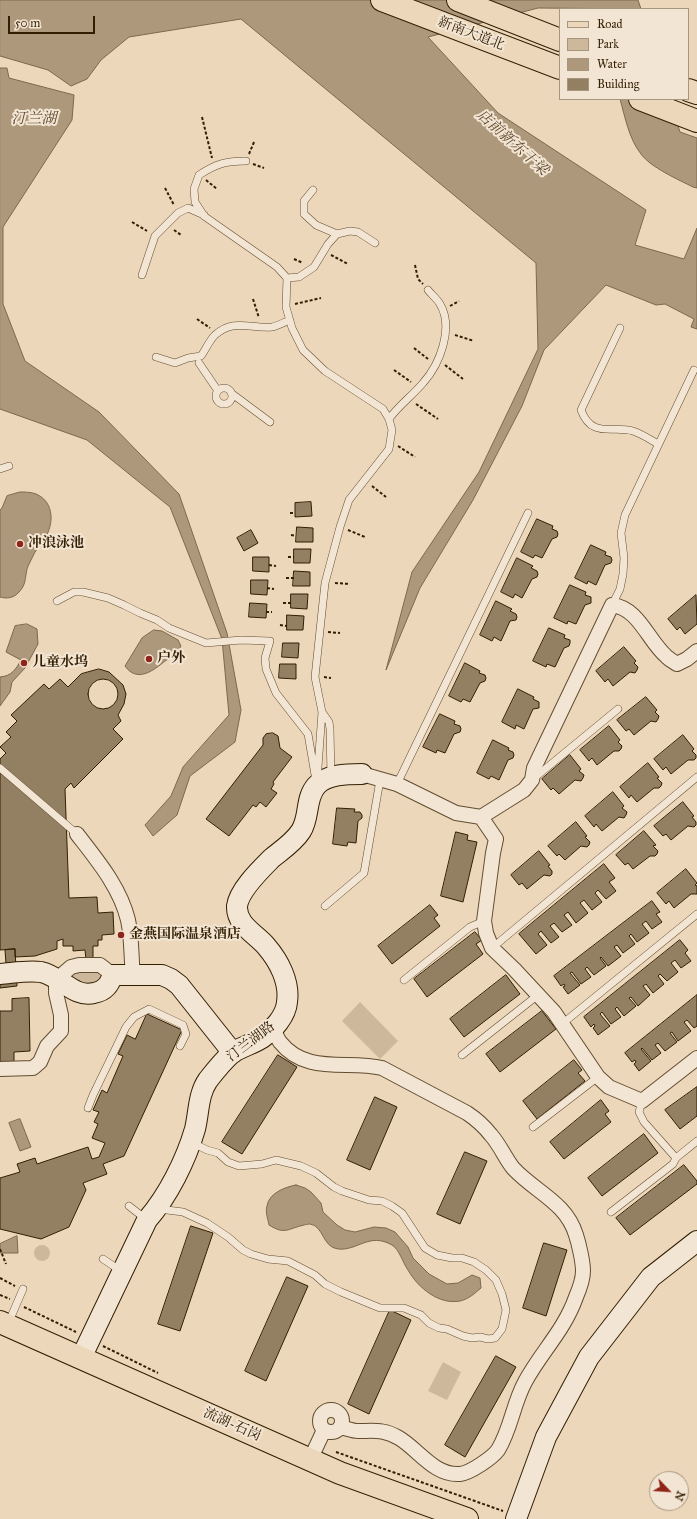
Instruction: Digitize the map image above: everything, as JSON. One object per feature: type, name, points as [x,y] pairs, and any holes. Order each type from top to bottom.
[{"type":"main road","name":"新南大道北","points":[[461,1],[559,40]]},
{"type":"main road","name":"新南大道北","points":[[390,3],[559,68]]},
{"type":"main road","points":[[647,101],[697,121]]},
{"type":"main road","name":"流湖-石岗","points":[[3,1324],[86,1349],[314,1452],[340,1473],[467,1519]]},
{"type":"street","points":[[324,781],[346,774],[371,777],[397,784],[456,813],[482,817],[524,790],[532,780],[534,768],[612,605],[620,606],[636,618],[667,657],[677,664],[687,659],[697,651]]},
{"type":"street","name":"汀兰湖路","points":[[86,1349],[123,1271],[152,1214],[171,1184],[191,1142],[200,1099],[206,1082],[233,1053],[261,1038],[274,1027],[282,1017],[288,1002],[286,985],[281,968],[266,945],[245,927],[239,917],[237,906],[241,895],[252,879],[301,831],[306,818],[309,798],[324,781]]},
{"type":"street","points":[[482,817],[496,839],[484,921],[486,933],[492,948],[554,1012],[598,1077],[609,1087],[642,1101],[697,1058]]},
{"type":"street","points":[[77,834],[103,868],[123,904],[128,922],[133,975]]},
{"type":"street","points":[[0,1070],[33,1068],[40,1062],[47,1046],[61,1031],[61,1015],[56,993],[56,985],[59,979],[71,967],[79,964],[100,965],[113,975],[162,975],[171,979],[180,985],[233,1053]]},
{"type":"street","points":[[0,974],[40,972],[59,979],[75,991],[89,994],[100,992],[107,988],[113,975]]},
{"type":"street","points":[[274,1027],[279,1041],[291,1053],[307,1062],[382,1068],[454,1106],[476,1120],[492,1136],[513,1168],[557,1204],[569,1218],[576,1236],[583,1271],[576,1298],[562,1329],[525,1382],[516,1400],[512,1418],[497,1451],[469,1472],[459,1474],[447,1472],[433,1466],[410,1445],[398,1437],[384,1431],[357,1431],[340,1427]]},
{"type":"street","points":[[517,1518],[546,1437],[589,1358],[651,1277],[697,1241]]},
{"type":"street","points":[[329,1410],[336,1411],[341,1416],[342,1423],[340,1427],[338,1430],[331,1432],[324,1430],[320,1421],[323,1414],[329,1410]]},
{"type":"street","points":[[314,1452],[324,1430]]},
{"type":"lane","points":[[204,216],[194,202],[194,189],[199,175],[214,165],[228,161],[246,161]]},
{"type":"lane","points":[[314,190],[304,201],[304,214],[316,224],[337,234]]},
{"type":"lane","points":[[142,274],[155,236],[178,213],[188,208],[194,202]]},
{"type":"lane","points":[[188,208],[204,216],[276,267],[287,278],[286,307],[303,350],[325,371],[383,409],[389,419],[392,430],[389,449],[349,500],[325,583],[315,677],[322,712],[324,781]]},
{"type":"lane","points":[[287,278],[299,277],[314,267],[323,250],[337,234],[350,231],[358,232],[375,242]]},
{"type":"lane","points":[[389,419],[397,408],[432,372],[446,332],[440,304],[428,290]]},
{"type":"lane","points":[[199,363],[201,356],[213,337],[231,326],[242,324],[261,327],[274,327],[290,320]]},
{"type":"lane","points":[[620,328],[581,410],[585,420],[593,426],[604,430],[634,431],[658,444]]},
{"type":"lane","points":[[156,357],[175,362],[201,356]]},
{"type":"lane","points":[[188,358],[199,363],[218,391]]},
{"type":"lane","points":[[612,605],[620,589],[623,574],[624,558],[621,533],[625,515],[694,370]]},
{"type":"lane","points":[[231,394],[232,396],[230,401],[223,404],[218,402],[216,398],[218,391],[226,388],[231,394],[270,422]]},
{"type":"lane","points":[[383,409],[397,408]]},
{"type":"lane","points":[[0,470],[8,466]]},
{"type":"lane","points":[[397,784],[528,513]]},
{"type":"lane","points":[[57,601],[74,592],[83,592],[108,598],[140,614],[157,620],[169,628],[206,643],[241,640],[270,641],[265,658],[266,669],[276,693],[308,734],[324,781]]},
{"type":"lane","points":[[532,780],[618,709]]},
{"type":"lane","points":[[322,712],[329,722],[330,729],[324,781]]},
{"type":"lane","points":[[0,768],[77,834]]},
{"type":"lane","points":[[325,906],[364,873],[371,777]]},
{"type":"lane","points":[[492,948],[697,777]]},
{"type":"lane","points":[[562,1024],[697,914]]},
{"type":"lane","points":[[404,980],[470,927],[484,921]]},
{"type":"lane","points":[[462,1055],[538,995]]},
{"type":"lane","points":[[88,1108],[126,1027],[134,1017],[149,1009],[182,1026],[186,1034],[180,1046]]},
{"type":"lane","points":[[533,1127],[598,1077]]},
{"type":"lane","points":[[642,1101],[639,1112],[644,1122],[676,1158]]},
{"type":"lane","points":[[611,1212],[673,1164],[676,1158],[697,1141]]},
{"type":"lane","points":[[129,1206],[152,1214],[183,1212],[207,1223],[228,1237],[243,1250],[251,1254],[268,1259],[288,1261],[315,1275],[325,1284],[341,1292],[380,1308],[404,1308],[421,1315],[429,1323],[439,1328],[447,1329],[463,1336],[488,1339],[495,1338],[502,1330],[506,1310],[502,1294],[496,1280],[486,1270],[474,1262],[462,1258],[452,1258],[437,1254],[425,1248],[402,1214],[392,1206],[342,1191],[334,1187],[316,1173],[301,1166],[276,1160],[262,1164],[239,1166],[228,1162],[218,1153],[206,1150],[191,1142]]},
{"type":"lane","points":[[103,1259],[123,1271]]},
{"type":"lane","points":[[3,1324],[17,1303],[23,1289]]},
{"type":"path","points":[[202,117],[214,165]]},
{"type":"path","points":[[199,175],[217,189]]},
{"type":"path","points":[[165,188],[178,213]]},
{"type":"path","points":[[132,222],[155,236]]},
{"type":"path","points":[[323,250],[348,264]]},
{"type":"path","points":[[415,264],[418,279],[428,290]]},
{"type":"path","points":[[286,307],[321,298]]},
{"type":"path","points":[[254,299],[261,327]]},
{"type":"path","points":[[197,319],[218,333]]},
{"type":"path","points":[[446,332],[474,341]]},
{"type":"path","points":[[414,348],[463,379]]},
{"type":"path","points":[[394,370],[419,387]]},
{"type":"path","points":[[407,399],[438,419]]},
{"type":"path","points":[[390,441],[415,457]]},
{"type":"path","points":[[365,480],[386,497]]},
{"type":"path","points":[[290,513],[295,513]]},
{"type":"path","points":[[340,527],[365,537]]},
{"type":"path","points":[[291,535],[296,536]]},
{"type":"path","points":[[288,557],[294,557]]},
{"type":"path","points":[[269,565],[276,566]]},
{"type":"path","points":[[286,578],[294,578]]},
{"type":"path","points":[[325,583],[350,584]]},
{"type":"path","points":[[267,588],[274,588]]},
{"type":"path","points":[[283,603],[291,603]]},
{"type":"path","points":[[266,612],[272,612]]},
{"type":"path","points":[[280,625],[287,626]]},
{"type":"path","points":[[0,1249],[6,1264]]},
{"type":"path","points":[[0,1278],[23,1289]]},
{"type":"path","points":[[0,1294],[17,1303],[86,1349],[162,1374]]},
{"type":"path","points":[[314,1452],[517,1518]]},
{"type":"green space","points":[[97,969],[103,981],[80,988],[69,974],[74,971]]},
{"type":"green space","points":[[360,1002],[398,1041],[380,1059],[342,1021]]},
{"type":"green space","points":[[42,1245],[49,1250],[50,1253],[45,1260],[42,1261],[35,1256],[34,1253],[39,1246]]},
{"type":"green space","points":[[443,1362],[461,1372],[447,1400],[428,1391]]},
{"type":"water","name":"店前新东干梁","points":[[0,0],[638,0],[641,8],[538,8],[428,37],[498,113],[646,210],[635,245],[684,259],[697,228],[697,329],[691,327],[694,319],[665,304],[656,305],[606,285],[544,350],[522,406],[473,500],[420,588],[386,670],[412,572],[479,472],[538,349],[536,263],[241,19],[129,37],[101,60],[87,79],[71,86],[48,70],[0,56]]},
{"type":"water","name":"汀兰湖","points":[[0,68],[7,68],[9,78],[74,95],[72,120],[3,227],[3,304],[25,361],[99,412],[179,494],[227,633],[241,710],[235,742],[190,776],[177,815],[153,836],[145,825],[171,796],[183,767],[229,715],[222,639],[170,507],[87,440],[0,409]]},
{"type":"water","points":[[620,100],[669,100],[680,132],[697,138],[697,188],[665,173],[645,159],[633,142]]},
{"type":"water","name":"冲浪泳池","points":[[20,492],[34,493],[43,499],[50,508],[51,520],[45,538],[28,565],[24,584],[21,589],[13,597],[3,598],[0,597],[0,510],[7,496]]},
{"type":"water","name":"儿童水坞","points":[[27,624],[37,629],[38,644],[25,668],[12,682],[10,692],[0,706],[0,677],[11,674],[21,660],[6,652],[15,626]]},
{"type":"water","name":"户外","points":[[154,630],[162,631],[178,640],[181,646],[174,655],[155,668],[145,674],[135,674],[125,666],[142,638]]},
{"type":"water","points":[[20,1119],[31,1147],[20,1151],[9,1123]]},
{"type":"water","points":[[296,1185],[311,1192],[321,1203],[323,1212],[345,1230],[355,1232],[374,1227],[386,1228],[395,1232],[408,1247],[413,1258],[429,1274],[447,1284],[458,1283],[472,1275],[480,1278],[481,1288],[472,1296],[460,1301],[452,1302],[437,1298],[417,1283],[406,1267],[401,1256],[392,1245],[377,1240],[345,1249],[338,1249],[329,1245],[318,1228],[310,1224],[286,1230],[274,1228],[269,1225],[266,1213],[268,1201],[278,1191]]},
{"type":"water","points":[[17,1236],[18,1253],[0,1253],[0,1244]]},
{"type":"building","points":[[311,502],[312,516],[295,517],[295,503]]},
{"type":"building","points":[[537,519],[553,526],[552,529],[557,531],[558,534],[557,537],[552,539],[542,558],[535,555],[533,558],[521,552]]},
{"type":"building","points":[[297,527],[313,528],[313,542],[296,542]]},
{"type":"building","points":[[251,530],[258,543],[244,551],[237,538]]},
{"type":"building","points":[[591,545],[606,552],[605,555],[611,557],[612,560],[611,563],[605,565],[596,585],[588,581],[587,584],[575,578]]},
{"type":"building","points":[[294,549],[311,549],[310,563],[294,563]]},
{"type":"building","points":[[253,557],[269,557],[269,572],[253,571]]},
{"type":"building","points":[[517,558],[533,566],[531,568],[537,571],[538,574],[537,577],[532,579],[522,598],[515,594],[513,598],[501,592]]},
{"type":"building","points":[[294,571],[310,572],[310,586],[293,586]]},
{"type":"building","points":[[251,580],[268,580],[267,595],[251,594]]},
{"type":"building","points":[[570,585],[586,592],[585,595],[591,597],[591,603],[585,605],[576,624],[568,621],[567,624],[554,618]]},
{"type":"building","points":[[291,594],[308,594],[307,609],[291,608]]},
{"type":"building","points":[[696,595],[697,624],[685,634],[680,627],[677,630],[668,619]]},
{"type":"building","points":[[496,601],[512,609],[510,611],[516,614],[517,617],[516,620],[510,621],[501,641],[494,637],[492,641],[480,635]]},
{"type":"building","points":[[250,603],[267,604],[266,618],[249,617]]},
{"type":"building","points":[[287,615],[304,616],[303,630],[287,630]]},
{"type":"building","points":[[549,628],[565,635],[564,638],[570,640],[569,646],[564,648],[555,667],[547,664],[546,667],[533,661]]},
{"type":"building","points":[[283,643],[299,643],[298,658],[282,657]]},
{"type":"building","points":[[624,647],[636,661],[634,663],[638,667],[635,673],[630,672],[613,686],[608,679],[605,682],[596,671]]},
{"type":"building","points":[[465,663],[480,671],[479,673],[485,675],[486,678],[485,681],[480,683],[470,702],[463,699],[461,702],[449,696]]},
{"type":"building","points":[[280,664],[296,664],[296,679],[279,678]]},
{"type":"building","points":[[99,669],[109,672],[123,685],[126,694],[124,704],[118,715],[121,721],[113,729],[123,739],[74,788],[71,783],[65,789],[69,898],[97,897],[98,913],[113,912],[114,934],[102,935],[102,940],[98,940],[98,946],[93,946],[93,960],[86,960],[85,950],[73,951],[73,946],[63,946],[63,939],[57,941],[57,949],[35,956],[15,957],[15,949],[0,950],[0,759],[6,753],[0,747],[11,737],[6,732],[17,721],[11,715],[44,684],[49,689],[60,679],[68,687],[81,674]]},
{"type":"building","points":[[103,679],[114,683],[118,694],[114,705],[103,709],[92,705],[88,694],[92,683]]},
{"type":"building","points":[[518,689],[534,697],[533,699],[539,702],[539,708],[533,709],[524,729],[516,725],[515,729],[502,722]]},
{"type":"building","points":[[646,697],[657,710],[655,712],[659,716],[656,722],[651,721],[634,735],[629,729],[626,731],[617,720]]},
{"type":"building","points":[[440,714],[455,721],[454,724],[460,726],[461,729],[460,732],[454,734],[445,753],[437,750],[436,753],[423,747]]},
{"type":"building","points":[[609,726],[620,740],[618,742],[622,746],[619,751],[614,751],[597,765],[592,758],[589,761],[580,750]]},
{"type":"building","points":[[273,733],[278,736],[280,748],[292,757],[273,782],[274,784],[271,789],[277,793],[266,807],[260,802],[256,807],[253,805],[229,836],[206,819],[263,745],[263,738],[266,734]]},
{"type":"building","points":[[683,735],[694,749],[692,751],[696,755],[696,758],[694,760],[688,760],[671,774],[666,767],[663,770],[654,759]]},
{"type":"building","points":[[493,740],[509,748],[508,750],[513,752],[514,755],[513,758],[508,760],[499,780],[491,776],[489,779],[477,773]]},
{"type":"building","points":[[570,755],[581,769],[579,771],[584,775],[581,781],[575,780],[559,794],[553,788],[551,790],[542,779]]},
{"type":"building","points":[[648,763],[659,777],[657,778],[662,783],[659,788],[654,788],[637,802],[631,795],[629,798],[620,787]]},
{"type":"building","points":[[613,792],[624,806],[622,808],[627,812],[624,818],[619,817],[602,831],[596,824],[594,827],[585,816]]},
{"type":"building","points":[[683,802],[694,816],[692,817],[696,822],[696,825],[694,827],[688,826],[671,840],[666,834],[663,836],[654,826]]},
{"type":"building","points":[[337,808],[355,809],[354,812],[360,812],[362,815],[362,818],[358,821],[356,843],[348,842],[347,846],[333,844]]},
{"type":"building","points":[[576,822],[587,836],[585,837],[590,842],[587,847],[581,846],[565,860],[559,854],[557,856],[548,846]]},
{"type":"building","points":[[644,831],[656,845],[653,846],[658,851],[655,856],[650,856],[633,869],[628,863],[625,865],[616,855]]},
{"type":"building","points":[[456,832],[468,835],[467,840],[477,842],[463,902],[441,896]]},
{"type":"building","points":[[539,851],[550,865],[548,866],[552,871],[552,874],[550,876],[544,875],[527,889],[522,883],[519,885],[511,875]]},
{"type":"building","points":[[604,864],[615,878],[609,882],[616,891],[606,899],[598,890],[595,893],[602,902],[592,910],[584,900],[580,903],[588,913],[576,923],[568,912],[564,915],[572,925],[562,932],[554,923],[550,926],[559,937],[551,943],[541,931],[538,934],[547,945],[536,954],[519,934]]},
{"type":"building","points":[[686,869],[697,883],[695,885],[697,886],[697,894],[691,894],[674,908],[669,901],[666,904],[657,893]]},
{"type":"building","points":[[652,901],[660,912],[656,914],[662,922],[652,929],[646,921],[642,924],[649,933],[637,942],[631,934],[629,936],[635,944],[623,953],[617,945],[614,947],[621,956],[608,966],[601,957],[600,958],[606,966],[594,975],[587,967],[585,969],[591,977],[581,984],[572,972],[570,973],[580,985],[568,994],[563,987],[565,986],[564,984],[561,986],[554,976]]},
{"type":"building","points":[[430,905],[438,915],[434,918],[440,926],[392,964],[378,946]]},
{"type":"building","points":[[475,932],[482,940],[476,944],[483,954],[427,997],[414,979]]},
{"type":"building","points":[[680,940],[688,950],[685,953],[691,961],[681,968],[675,960],[671,963],[678,972],[667,981],[660,974],[658,976],[664,984],[653,993],[646,984],[643,986],[650,995],[638,1006],[631,997],[629,998],[636,1006],[624,1016],[617,1007],[615,1009],[621,1017],[611,1024],[602,1012],[600,1014],[610,1026],[598,1035],[593,1028],[595,1026],[594,1024],[591,1027],[584,1017]]},
{"type":"building","points":[[15,949],[17,986],[0,988],[0,979],[7,978],[5,950]]},
{"type":"building","points":[[506,975],[520,994],[464,1037],[450,1019]]},
{"type":"building","points":[[697,995],[697,1026],[694,1028],[687,1020],[684,1022],[691,1031],[678,1041],[672,1032],[670,1033],[677,1042],[665,1051],[658,1043],[655,1045],[661,1053],[652,1060],[642,1048],[641,1049],[651,1061],[639,1071],[634,1064],[636,1062],[635,1060],[632,1062],[625,1053]]},
{"type":"building","points":[[29,998],[30,1051],[14,1052],[14,1063],[0,1063],[0,1011],[12,1011],[12,999]]},
{"type":"building","points":[[542,1011],[556,1029],[500,1072],[486,1054]]},
{"type":"building","points":[[147,1014],[182,1030],[124,1156],[103,1164],[107,1174],[83,1183],[86,1190],[69,1227],[41,1239],[0,1229],[0,1178],[20,1172],[17,1164],[35,1158],[37,1164],[88,1147],[92,1159],[99,1157],[105,1143],[92,1138],[98,1124],[94,1122],[99,1112],[93,1110],[102,1090],[107,1093],[123,1056],[118,1054],[127,1035],[135,1039]]},
{"type":"building","points":[[278,1055],[297,1067],[242,1154],[222,1142]]},
{"type":"building","points":[[574,1060],[582,1070],[578,1073],[585,1081],[537,1119],[523,1101]]},
{"type":"building","points":[[697,1087],[697,1116],[680,1129],[665,1110]]},
{"type":"building","points":[[375,1097],[397,1107],[370,1170],[347,1160]]},
{"type":"building","points":[[601,1100],[609,1111],[605,1114],[611,1122],[564,1159],[550,1142]]},
{"type":"building","points":[[644,1134],[658,1153],[602,1196],[588,1178]]},
{"type":"building","points":[[465,1152],[487,1161],[460,1224],[437,1214]]},
{"type":"building","points":[[684,1165],[697,1181],[697,1184],[630,1235],[616,1218]]},
{"type":"building","points":[[191,1226],[213,1233],[180,1331],[158,1324]]},
{"type":"building","points":[[544,1243],[567,1250],[546,1316],[523,1308]]},
{"type":"building","points":[[287,1277],[308,1286],[266,1381],[245,1371]]},
{"type":"building","points":[[390,1310],[411,1320],[369,1414],[348,1404]]},
{"type":"building","points":[[496,1356],[516,1367],[465,1457],[445,1445]]},
{"type":"place","name":"冲浪泳池","points":[[20,544]]},
{"type":"place","name":"户外","points":[[149,659]]},
{"type":"place","name":"儿童水坞","points":[[24,663]]},
{"type":"place","name":"金燕国际温泉酒店","points":[[121,935]]}]
